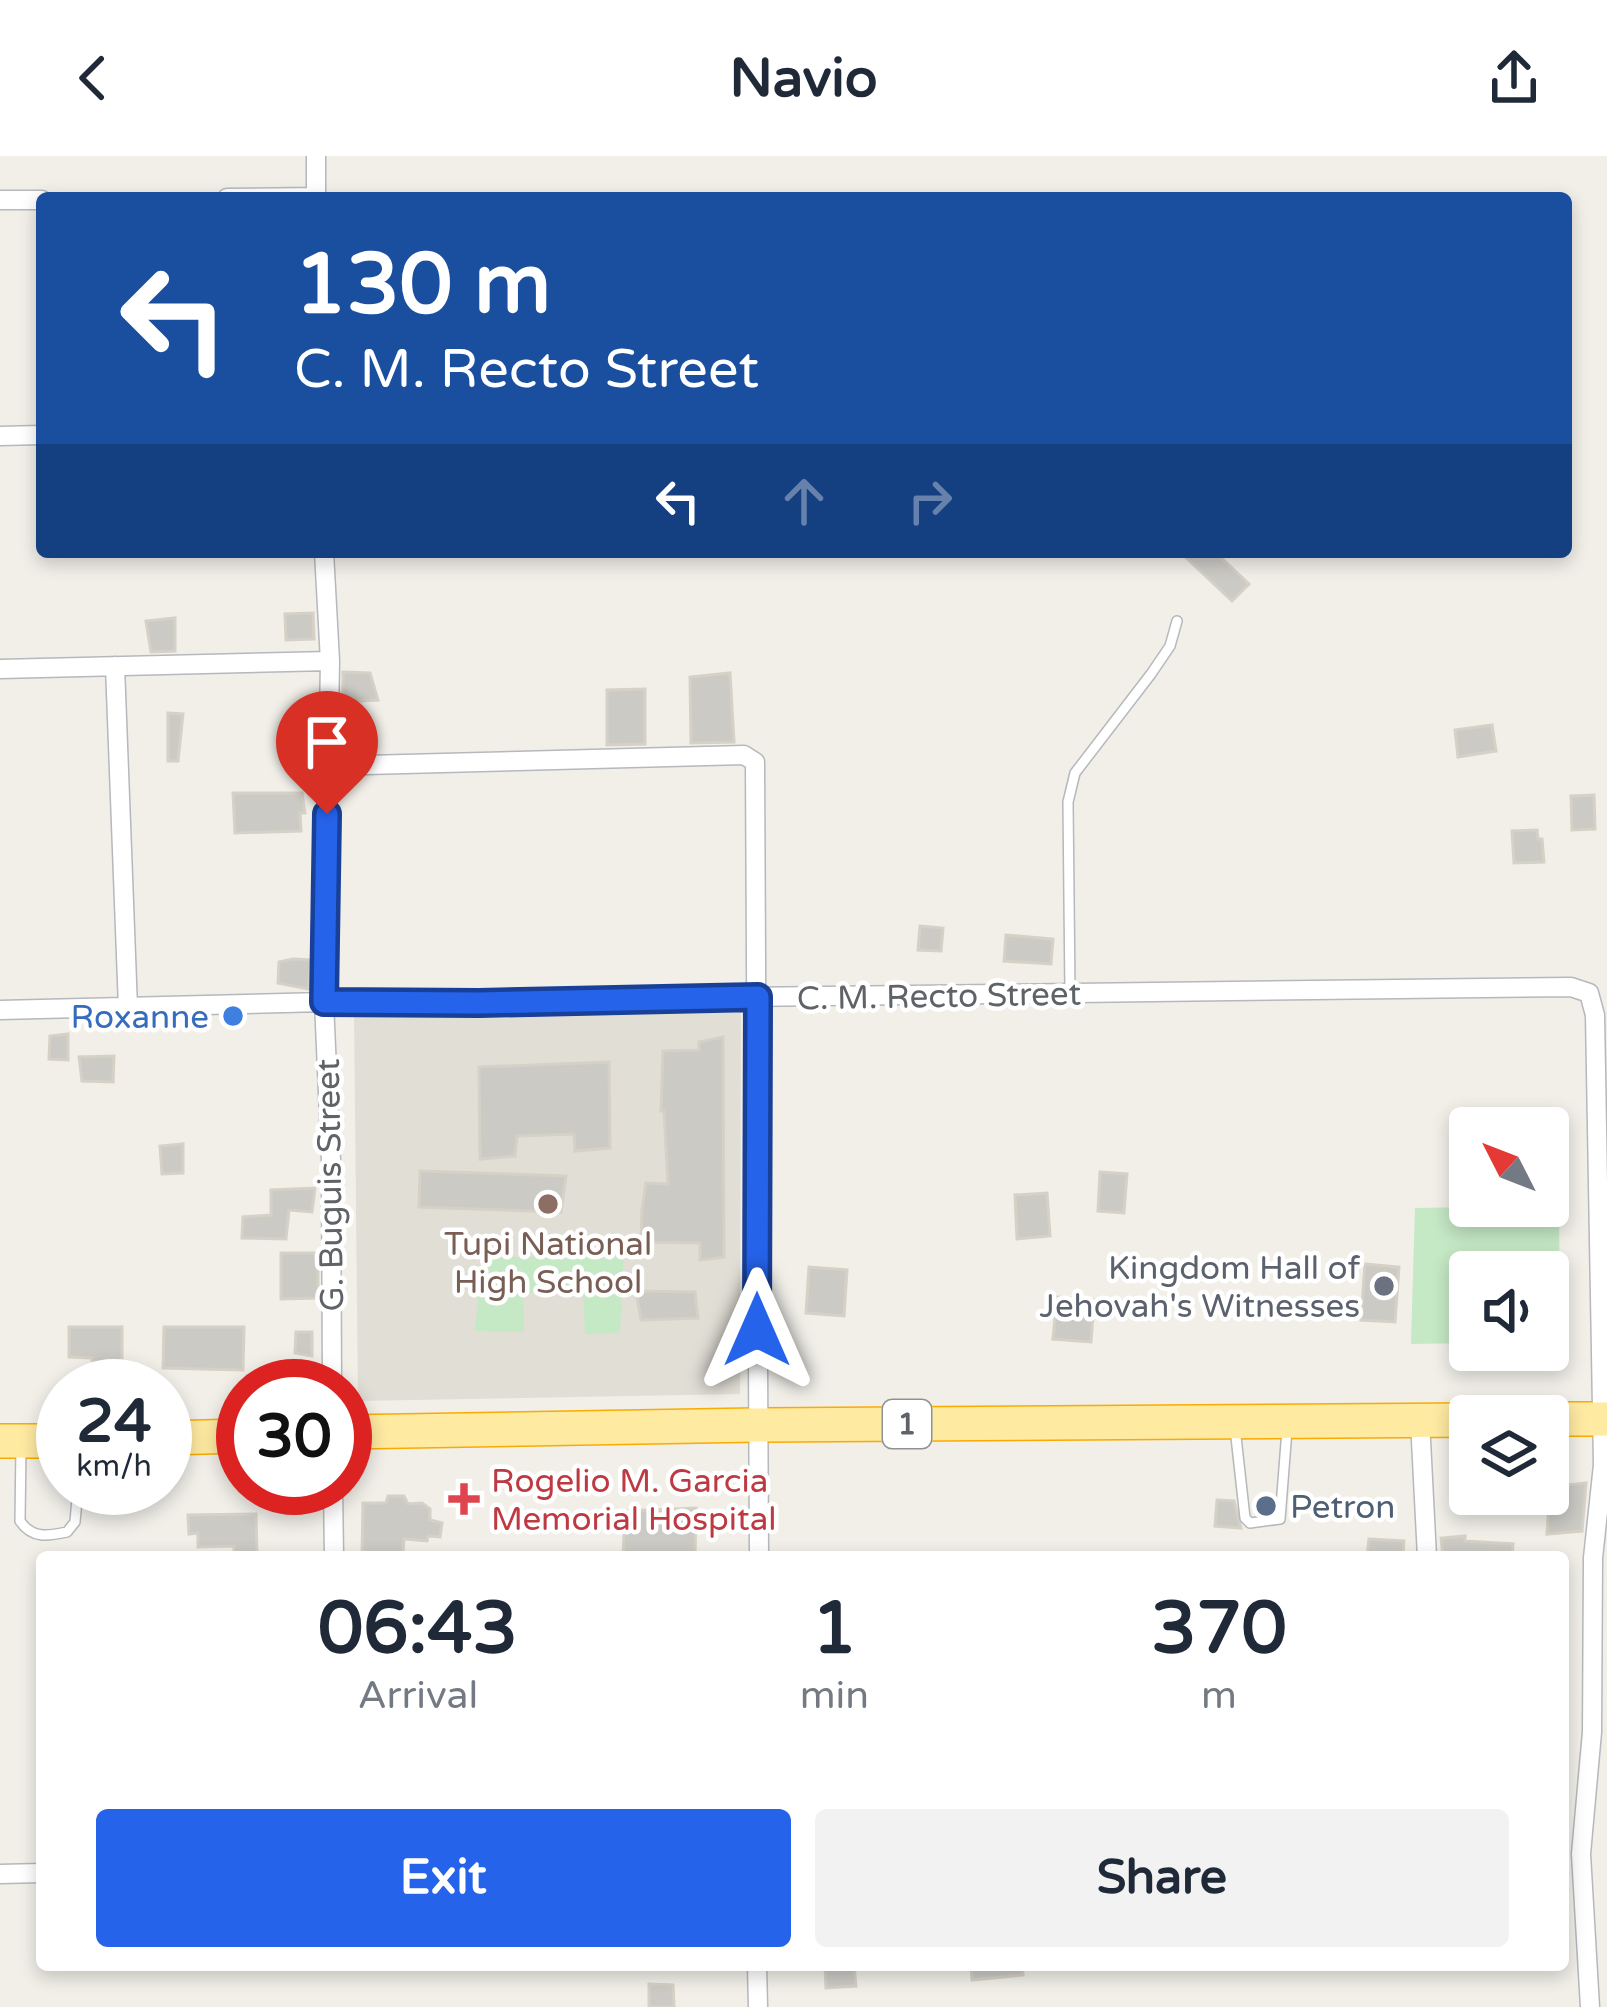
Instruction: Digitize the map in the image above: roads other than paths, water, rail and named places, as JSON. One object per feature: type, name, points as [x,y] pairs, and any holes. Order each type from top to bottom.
[{"type":"highway","points":[[1569,1419],[1604,1419]]},
{"type":"highway","name":"1","points":[[372,1431],[1449,1420]]},
{"type":"street","points":[[316,156],[316,192]]},
{"type":"street","points":[[0,200],[36,200]]},
{"type":"street","points":[[0,436],[36,435]]},
{"type":"street","name":"G. Buguis Street","points":[[324,558],[330,661],[324,1002],[332,1161],[332,1359]]},
{"type":"street","points":[[0,669],[330,661]]},
{"type":"street","points":[[115,666],[128,1008]]},
{"type":"street","points":[[328,766],[744,755],[753,759],[759,1551]]},
{"type":"street","name":"C. M. Recto Street","points":[[0,1010],[1571,987],[1589,993],[1595,1015],[1604,1419]]},
{"type":"street","points":[[1590,2007],[1581,1854],[1600,1733],[1593,1558],[1602,1501],[1604,1419]]},
{"type":"street","points":[[1420,1421],[1427,1551]]},
{"type":"street","points":[[333,1515],[334,1551]]},
{"type":"street","points":[[0,1874],[36,1873]]},
{"type":"street","points":[[757,1971],[758,2007]]},
{"type":"lane","points":[[1070,994],[1068,829],[1075,772],[1170,646],[1177,621]]},
{"type":"lane","points":[[1235,1423],[1245,1518],[1250,1523],[1280,1519],[1288,1422]]},
{"type":"lane","points":[[10,1440],[20,1521],[25,1528],[44,1536],[67,1532],[76,1515]]},
{"type":"place","name":"Roxanne","points":[[233,1016]]},
{"type":"place","name":"Tupi National High School","points":[[548,1204]]},
{"type":"place","name":"Kingdom Hall of Jehovah's Witnesses","points":[[1384,1286]]},
{"type":"place","name":"Rogelio M. Garcia Memorial Hospital","points":[[464,1499]]},
{"type":"place","name":"Petron","points":[[1266,1506]]}]
